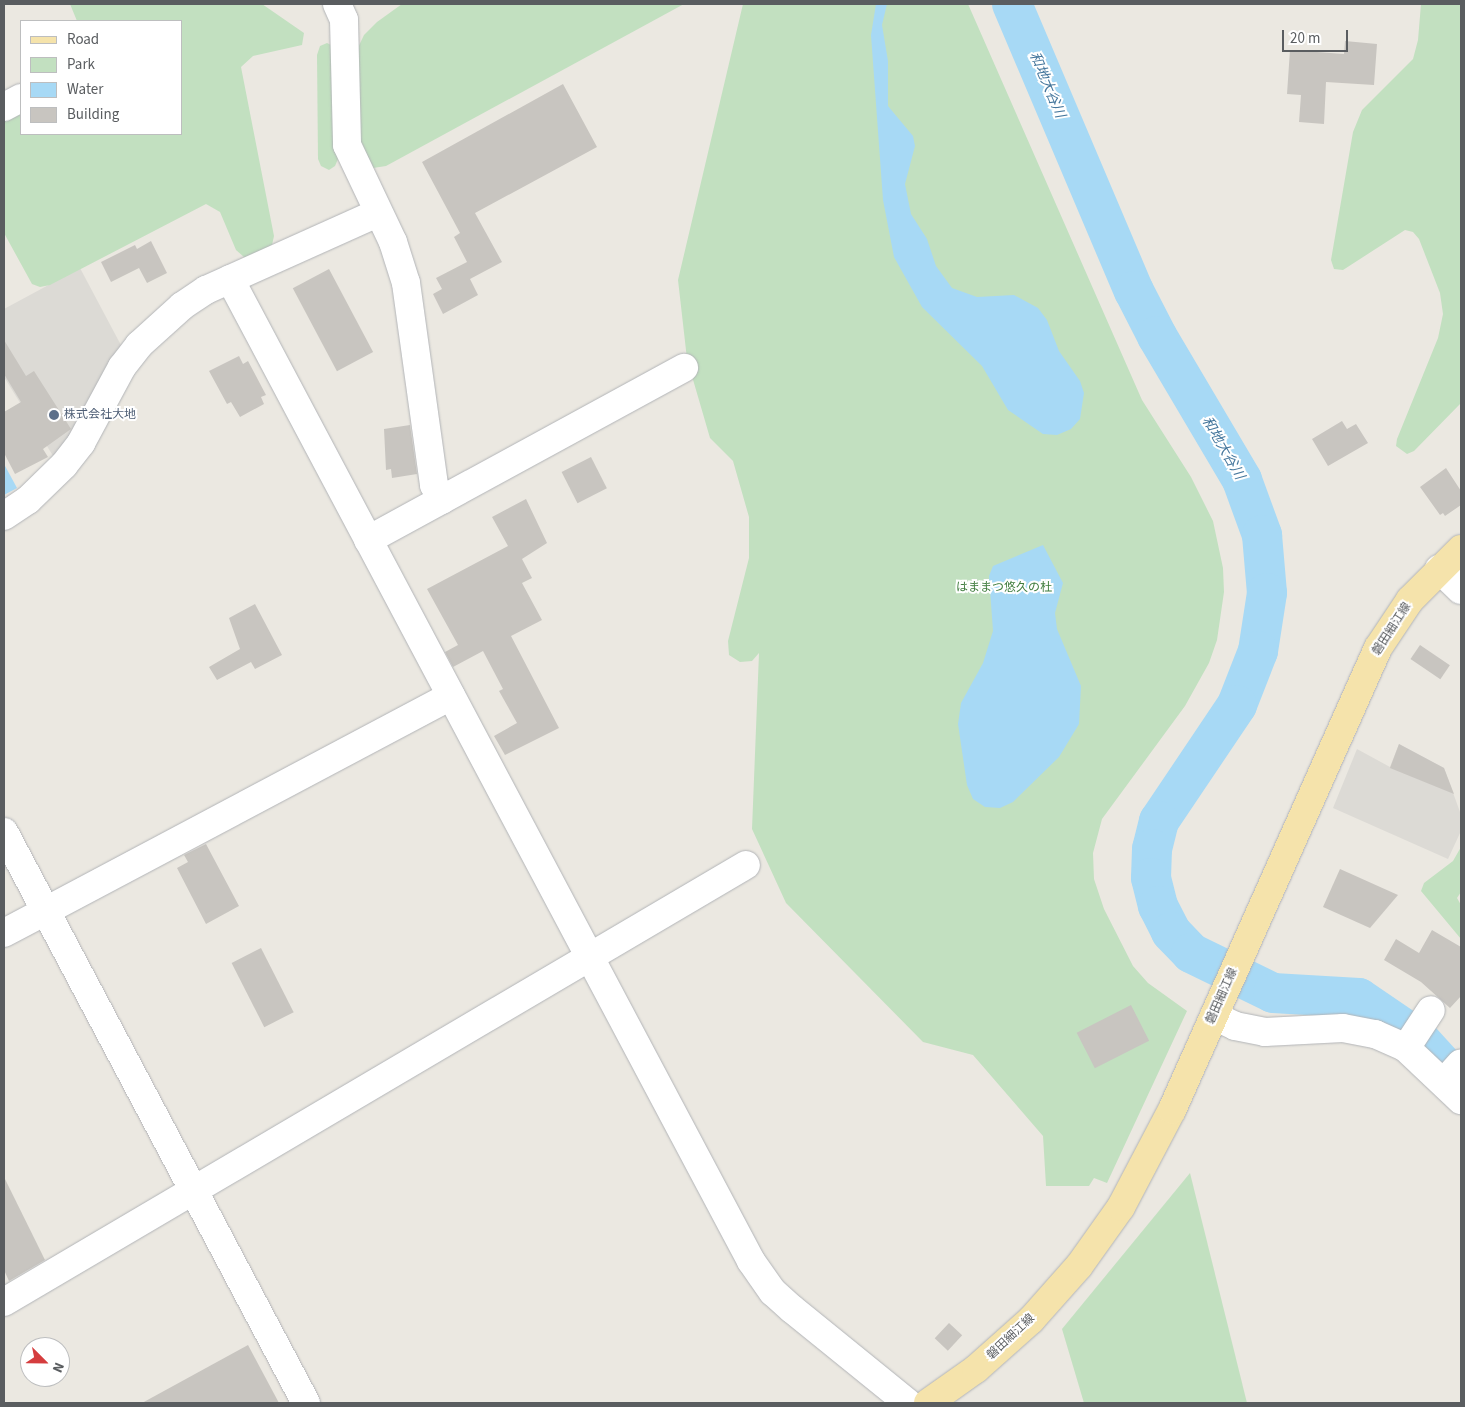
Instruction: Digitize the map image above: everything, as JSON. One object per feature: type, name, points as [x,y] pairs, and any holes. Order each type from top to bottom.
[{"type":"main road","name":"磐田細江線","points":[[928,1403],[976,1369],[1031,1320],[1101,1237],[1157,1143],[1374,656],[1397,618],[1439,569],[1461,549]]},
{"type":"street","points":[[337,4],[344,20],[346,145],[377,213],[393,242],[406,282],[434,485],[442,500]]},
{"type":"street","points":[[4,107],[20,99]]},
{"type":"street","points":[[4,516],[28,500],[81,443],[122,367],[140,344],[182,306],[230,279],[377,213]]},
{"type":"street","points":[[230,279],[758,1272],[792,1309],[908,1403]]},
{"type":"street","points":[[368,540],[684,368]]},
{"type":"street","points":[[1439,569],[1461,590]]},
{"type":"street","points":[[4,933],[451,696]]},
{"type":"street","points":[[4,832],[306,1403]]},
{"type":"street","points":[[4,1302],[746,865]]},
{"type":"street","points":[[1218,1007],[1235,1026],[1265,1032],[1343,1028],[1375,1034],[1406,1048],[1455,1081]]},
{"type":"street","points":[[1406,1048],[1431,1010]]},
{"type":"shaded area","points":[[80,268],[123,349],[55,459],[4,377],[4,309]]},
{"type":"shaded area","points":[[1399,744],[1444,768],[1460,812],[1460,833],[1448,859],[1333,808],[1357,749],[1390,767]]},
{"type":"green space","points":[[70,4],[262,4],[304,33],[302,45],[253,56],[241,67],[274,236],[272,245],[253,258],[244,257],[236,250],[220,212],[206,204],[50,285],[40,287],[32,284],[4,233],[4,114],[20,106],[20,135],[182,135],[182,20],[77,20]]},
{"type":"green space","points":[[402,4],[684,4],[386,166],[373,168],[361,158],[356,52],[364,35],[377,22]]},
{"type":"green space","name":"はままつ悠久の杜","points":[[743,4],[968,4],[1142,400],[1191,477],[1213,521],[1223,568],[1224,592],[1217,640],[1209,663],[1185,706],[1102,819],[1093,853],[1094,879],[1104,909],[1133,966],[1148,983],[1187,1011],[1107,1183],[1094,1178],[1089,1186],[1046,1186],[1043,1136],[973,1055],[923,1042],[786,903],[752,829],[759,653],[752,661],[740,662],[729,655],[728,641],[749,558],[749,517],[733,461],[710,438],[687,359],[678,280]]},
{"type":"green space","points":[[1421,4],[1461,4],[1461,403],[1414,451],[1407,454],[1396,446],[1397,439],[1438,338],[1443,314],[1440,293],[1419,239],[1413,232],[1405,230],[1343,270],[1334,269],[1331,260],[1353,132],[1362,110],[1413,59],[1418,40]]},
{"type":"green space","points":[[327,43],[333,46],[338,159],[335,166],[329,170],[321,166],[318,159],[317,55],[320,46]]},
{"type":"green space","points":[[1461,847],[1461,892],[1457,898],[1461,905],[1461,939],[1421,891],[1424,883],[1453,861]]},
{"type":"green space","points":[[1190,1173],[1247,1403],[1084,1403],[1062,1329]]},
{"type":"water","points":[[876,4],[887,4],[882,25],[888,61],[888,106],[913,136],[915,146],[905,184],[911,214],[927,239],[936,266],[952,288],[977,297],[1014,295],[1038,308],[1047,320],[1059,351],[1080,381],[1084,393],[1080,419],[1071,429],[1057,435],[1043,434],[1008,410],[982,366],[922,307],[894,257],[883,200],[871,35]]},
{"type":"water","points":[[4,464],[17,488],[4,495]]},
{"type":"water","points":[[1043,545],[1063,583],[1055,613],[1057,629],[1081,686],[1079,724],[1059,757],[1013,802],[1000,808],[985,807],[973,799],[967,785],[958,724],[961,703],[983,663],[993,631],[989,576],[993,566]]},
{"type":"building","points":[[1345,41],[1377,44],[1374,85],[1326,82],[1324,124],[1299,122],[1301,95],[1287,94],[1290,50],[1344,54]]},
{"type":"building","points":[[563,84],[597,147],[475,213],[502,262],[470,279],[478,295],[443,314],[433,294],[442,289],[436,278],[467,262],[454,237],[460,233],[422,162]]},
{"type":"building","points":[[151,241],[167,273],[147,283],[139,268],[111,282],[101,262],[135,245],[137,249]]},
{"type":"building","points":[[329,269],[373,352],[337,371],[293,288]]},
{"type":"building","points":[[4,340],[26,376],[34,371],[71,429],[43,449],[48,457],[15,474],[4,453],[4,412],[21,402],[4,374]]},
{"type":"building","points":[[239,356],[243,364],[248,361],[266,395],[261,397],[264,404],[240,417],[231,402],[227,404],[209,371]]},
{"type":"building","points":[[1342,421],[1347,429],[1356,424],[1368,443],[1328,466],[1312,439]]},
{"type":"building","points":[[410,425],[417,474],[392,478],[391,469],[386,470],[384,429]]},
{"type":"building","points":[[591,457],[607,488],[577,503],[562,472]]},
{"type":"building","points":[[1446,468],[1461,491],[1461,505],[1445,516],[1443,513],[1440,515],[1420,487]]},
{"type":"building","points":[[526,499],[547,543],[522,559],[532,578],[522,583],[542,620],[511,636],[559,728],[505,755],[494,736],[517,723],[499,691],[503,689],[483,651],[453,667],[445,652],[458,645],[427,589],[508,546],[492,517]]},
{"type":"building","points":[[255,604],[282,655],[255,669],[251,662],[217,680],[209,667],[240,649],[229,618]]},
{"type":"building","points":[[1420,645],[1450,665],[1440,679],[1410,659]]},
{"type":"building","points":[[1399,744],[1444,768],[1454,794],[1390,768]]},
{"type":"building","points":[[206,844],[239,906],[206,924],[177,868],[188,862],[184,855]]},
{"type":"building","points":[[1340,869],[1398,895],[1370,928],[1323,907]]},
{"type":"building","points":[[1432,930],[1461,947],[1461,996],[1450,1008],[1421,982],[1384,960],[1396,939],[1419,953]]},
{"type":"building","points":[[261,948],[294,1012],[264,1027],[232,963]]},
{"type":"building","points":[[1131,1005],[1149,1041],[1095,1068],[1077,1033]]},
{"type":"building","points":[[4,1177],[45,1260],[9,1281],[4,1270]]},
{"type":"building","points":[[949,1323],[962,1335],[948,1351],[935,1338]]},
{"type":"building","points":[[248,1345],[279,1403],[142,1403]]},
{"type":"waterway","name":"和地大谷川","points":[[1012,4],[1134,291],[1157,336],[1242,480],[1262,535],[1267,593],[1258,651],[1237,705],[1159,821],[1152,849],[1151,878],[1158,906],[1171,932],[1191,953],[1273,993],[1359,998],[1419,1039],[1461,1085]]},
{"type":"place","name":"株式会社大地","points":[[54,415]]}]
